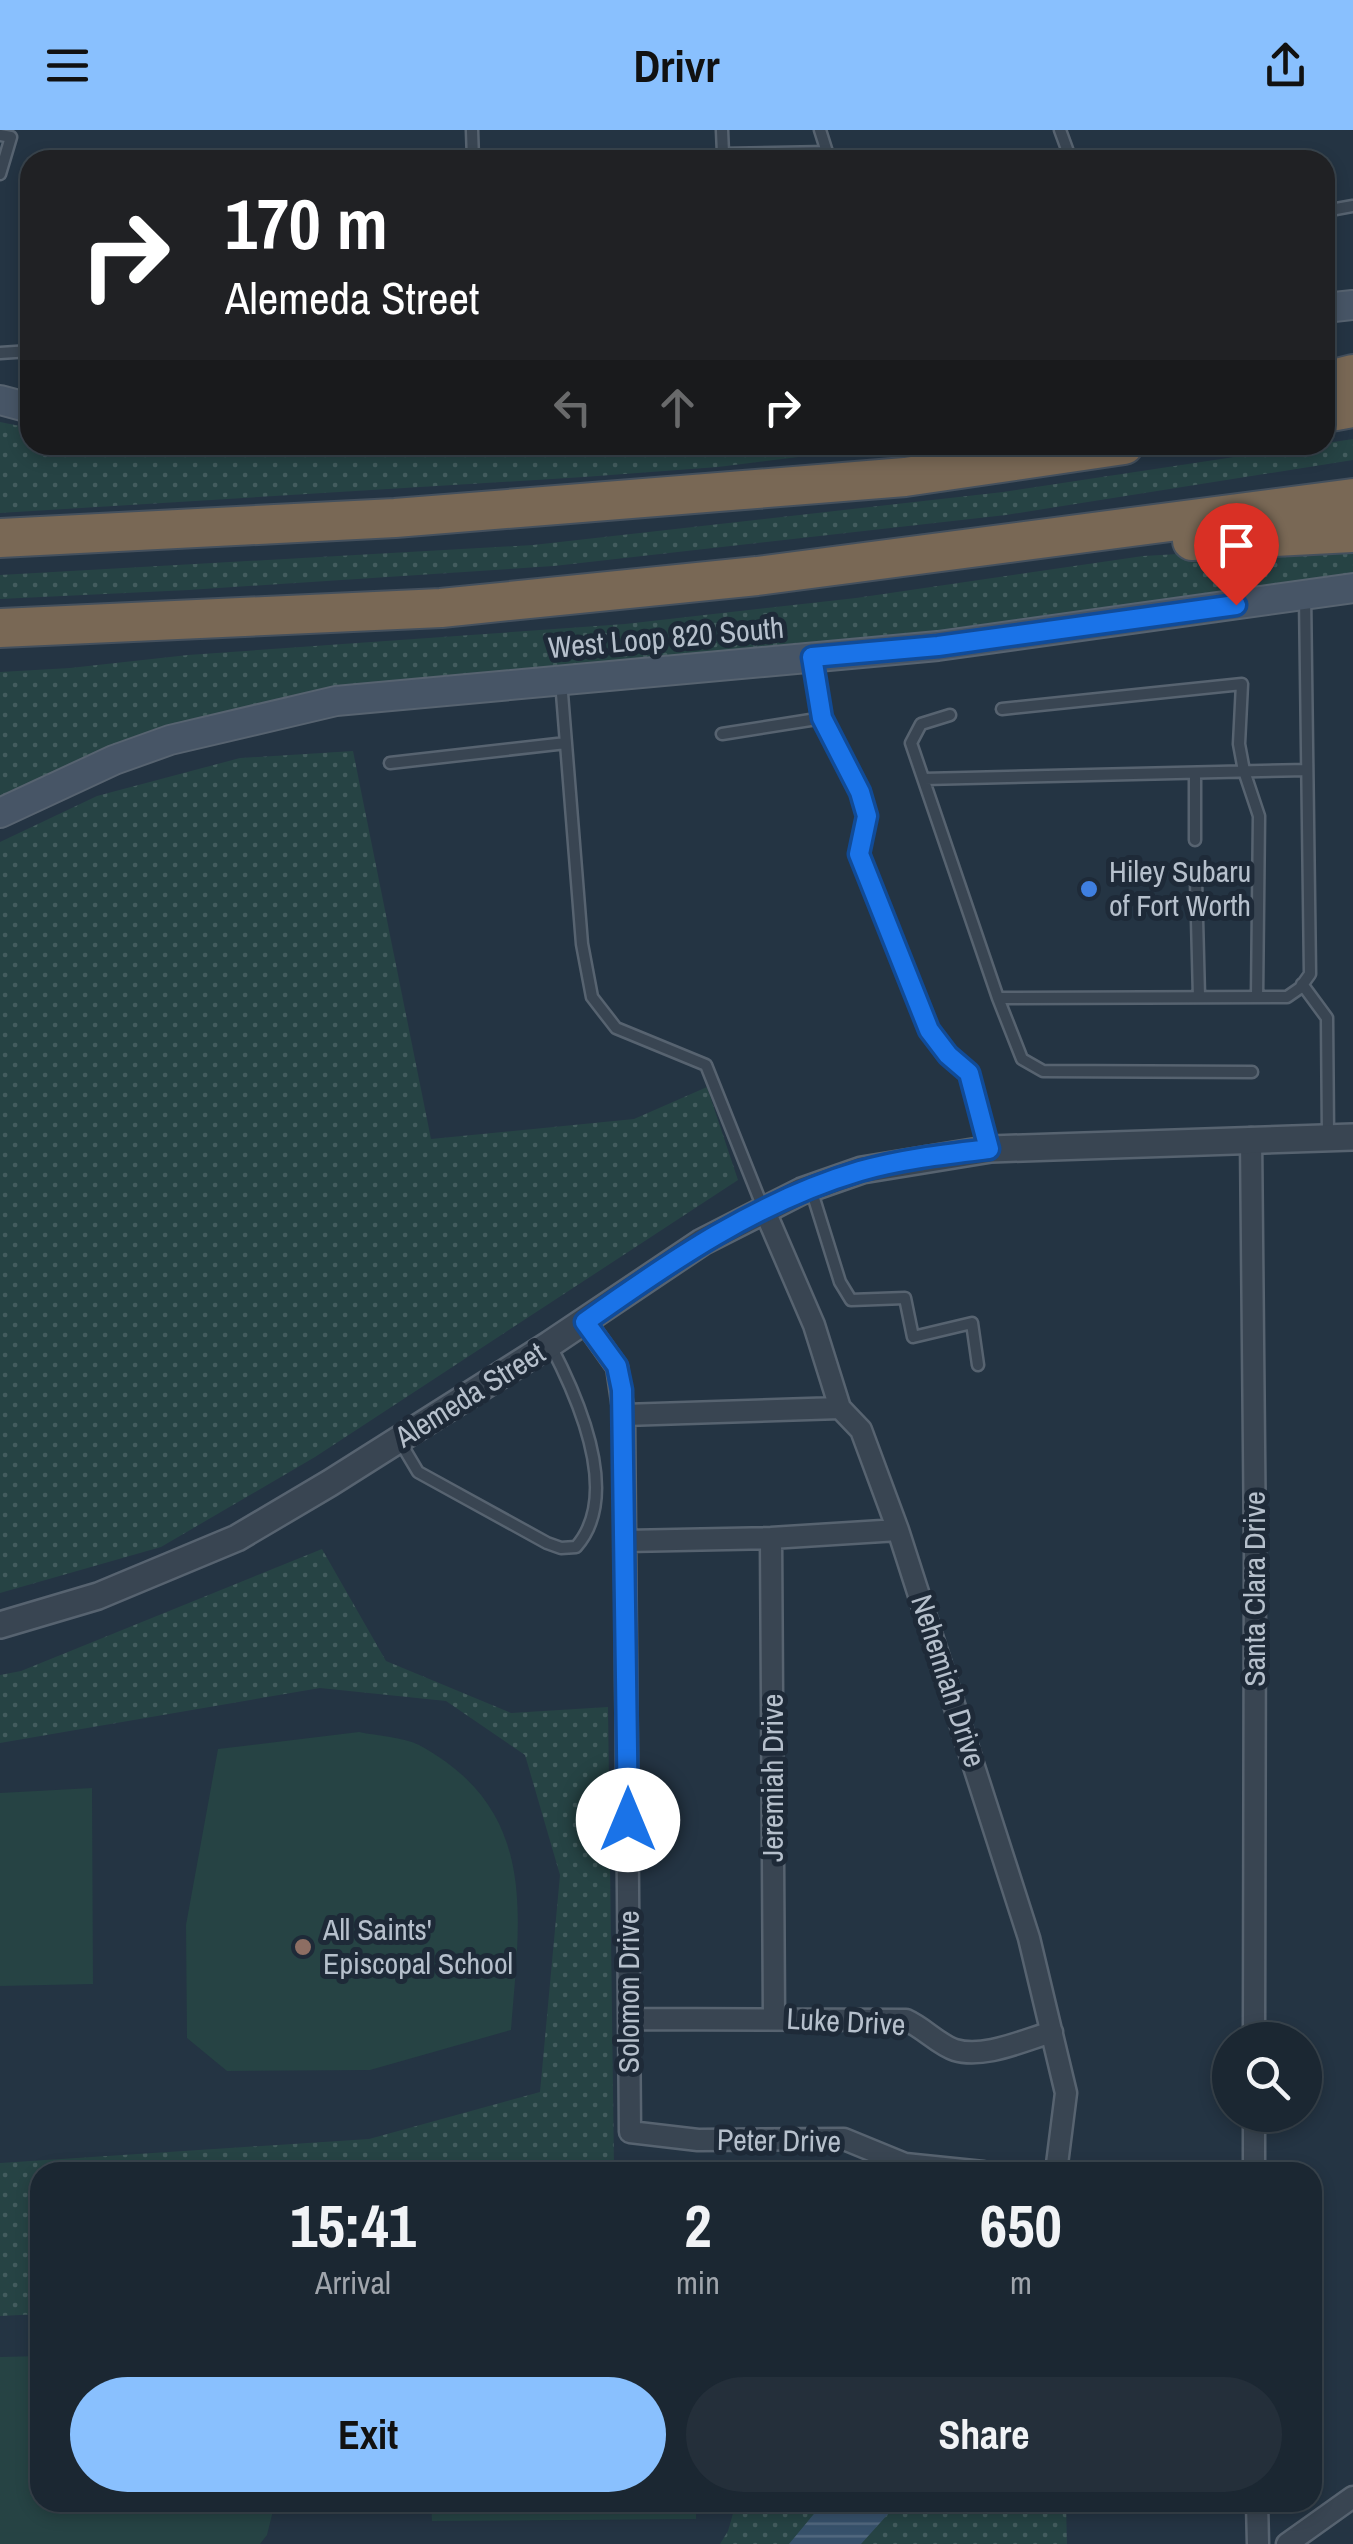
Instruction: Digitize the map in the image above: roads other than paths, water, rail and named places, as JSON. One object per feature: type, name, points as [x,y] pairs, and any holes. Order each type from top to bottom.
[{"type":"highway","points":[[1020,462],[1046,455]]},
{"type":"highway","points":[[0,538],[395,518],[905,476],[1063,455]]},
{"type":"highway","points":[[0,628],[441,608],[757,576],[1353,498]]},
{"type":"highway","points":[[935,553],[1353,533]]},
{"type":"main road","name":"West Loop 820 South","points":[[0,813],[114,760],[170,740],[336,701],[938,646],[1353,588]]},
{"type":"street","name":"Alemeda Street","points":[[0,1626],[98,1596],[236,1538],[585,1322],[661,1268],[764,1209],[811,1188],[862,1170],[989,1149],[1340,1137]]},
{"type":"street","name":"Santa Clara Drive","points":[[1251,1138],[1256,1550],[1254,2022]]},
{"type":"street","name":"Nehemiah Drive","points":[[764,1209],[814,1325],[840,1408],[861,1430],[898,1530],[1030,1938],[1066,2093],[1057,2162]]},
{"type":"street","name":"Solomon Drive","points":[[585,1322],[617,1366],[624,1415],[630,2132]]},
{"type":"street","points":[[624,1415],[840,1408]]},
{"type":"street","points":[[626,1541],[898,1530]]},
{"type":"street","name":"Jeremiah Drive","points":[[771,1538],[774,2019]]},
{"type":"street","name":"Luke Drive","points":[[629,2020],[906,2020],[925,2028],[945,2045],[966,2052],[988,2050],[1052,2032]]},
{"type":"street","name":"Peter Drive","points":[[630,2132],[698,2140],[844,2138],[900,2162]]},
{"type":"street","points":[[1254,2132],[1254,2162]]},
{"type":"street","points":[[1287,2544],[1353,2498]]},
{"type":"street","points":[[1257,2512],[1258,2544]]},
{"type":"lane","points":[[0,134],[11,137],[0,174]]},
{"type":"lane","points":[[998,998],[1287,997],[1310,974],[1305,594]]},
{"type":"lane","points":[[812,657],[822,718],[860,792],[867,816],[859,854],[929,1030],[948,1055],[969,1073],[989,1149]]},
{"type":"lane","points":[[561,680],[582,944],[592,997],[616,1028],[706,1065],[764,1209]]},
{"type":"lane","points":[[1002,709],[1242,684],[1239,744],[1260,816],[1257,997]]},
{"type":"lane","points":[[950,716],[921,724],[911,743],[1022,1059],[1044,1072],[1252,1072]]},
{"type":"lane","points":[[722,734],[822,718]]},
{"type":"lane","points":[[390,763],[566,743]]},
{"type":"lane","points":[[924,779],[1307,770]]},
{"type":"lane","points":[[1195,772],[1195,840]]},
{"type":"lane","points":[[1196,880],[1198,997]]},
{"type":"lane","points":[[1302,984],[1327,1018],[1340,1137]]},
{"type":"lane","points":[[811,1188],[840,1282],[852,1300],[906,1298],[912,1336],[972,1324],[978,1365]]},
{"type":"lane","points":[[399,1440],[418,1472],[547,1544],[561,1548],[576,1546],[592,1524],[596,1500],[592,1464],[578,1398],[550,1344]]},
{"type":"water","points":[[815,2512],[890,2512],[861,2544],[789,2544]]},
{"type":"place","name":"Hiley Subaru of Fort Worth","points":[[1089,889]]},
{"type":"place","name":"All Saints' Episcopal School","points":[[303,1947]]}]
